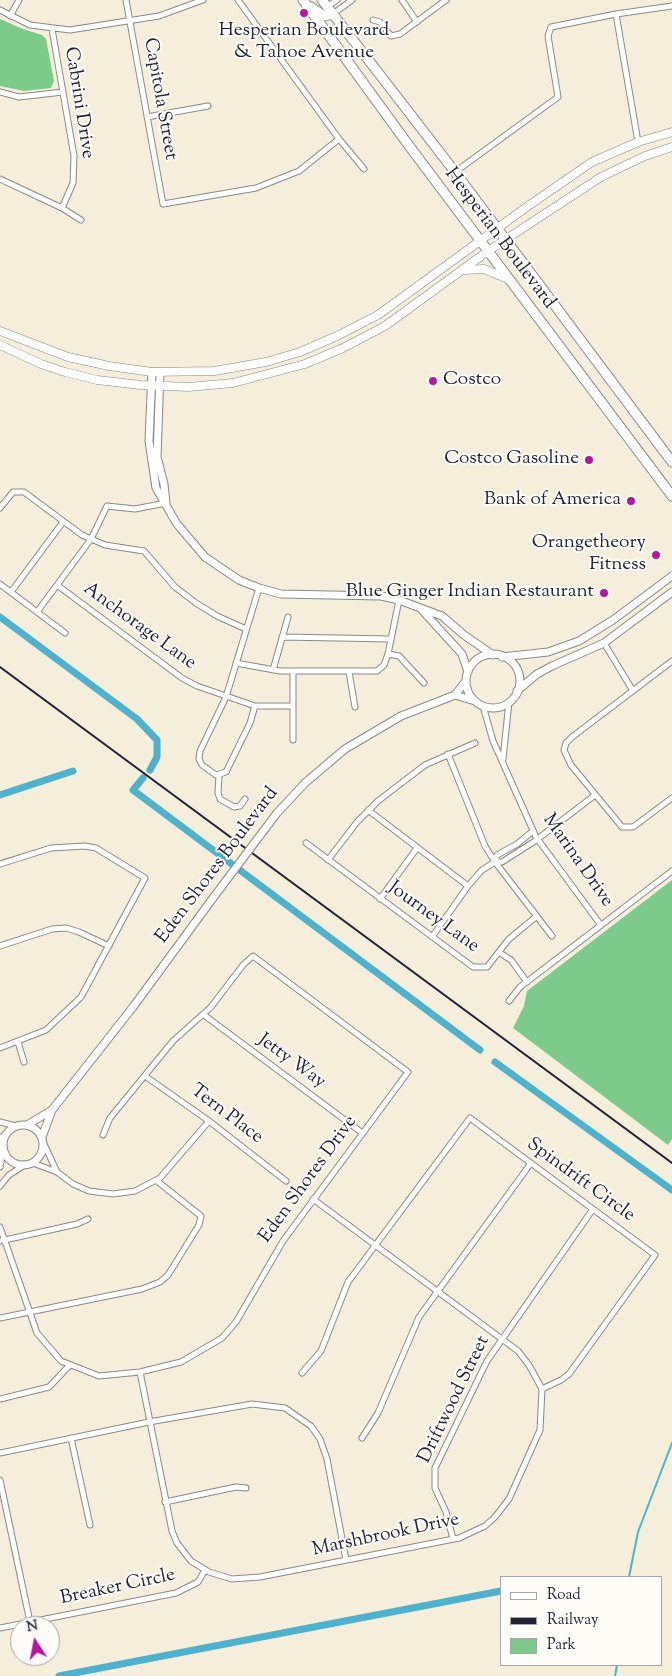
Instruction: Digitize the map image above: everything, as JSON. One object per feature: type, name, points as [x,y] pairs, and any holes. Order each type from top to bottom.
[{"type":"main road","points":[[303,0],[324,16],[327,7]]},
{"type":"main road","name":"Hesperian Boulevard","points":[[303,0],[672,496]]},
{"type":"main road","name":"Hesperian Boulevard","points":[[327,7],[455,172],[672,462]]},
{"type":"main road","points":[[0,331],[68,357],[156,372],[230,369],[274,359],[330,340],[378,315],[496,228],[592,162],[638,142],[672,132]]},
{"type":"main road","points":[[0,345],[41,364],[65,372],[109,382],[156,386],[188,387],[233,383],[305,364],[343,348],[385,326],[488,251],[506,241],[572,194],[601,177],[645,156],[672,147]]},
{"type":"main road","points":[[460,271],[484,268],[510,280]]},
{"type":"street","points":[[10,16],[19,0]]},
{"type":"street","name":"Capitola Street","points":[[126,0],[163,204],[256,188],[299,172],[340,139]]},
{"type":"street","points":[[0,10],[30,25],[52,30],[81,30],[130,22],[173,12],[203,0]]},
{"type":"street","points":[[238,0],[364,169]]},
{"type":"street","points":[[327,7],[336,0]]},
{"type":"street","points":[[327,7],[352,0]]},
{"type":"street","points":[[402,0],[417,22]]},
{"type":"street","points":[[373,20],[380,22],[391,36],[400,34],[446,0]]},
{"type":"street","points":[[455,172],[558,97],[548,36],[551,28],[616,14],[672,6]]},
{"type":"street","points":[[616,14],[638,142]]},
{"type":"street","name":"Cabrini Drive","points":[[52,30],[74,156],[73,182],[62,208]]},
{"type":"street","points":[[0,92],[19,97],[63,92]]},
{"type":"street","points":[[147,117],[208,106]]},
{"type":"street","points":[[0,179],[62,208],[81,220]]},
{"type":"street","points":[[156,372],[157,457],[164,484],[166,503],[177,524],[205,557],[221,570],[259,588],[281,594],[381,596],[399,600],[442,616],[464,635],[493,655],[502,657],[563,648],[596,632],[672,576]]},
{"type":"street","points":[[0,508],[13,492],[22,491],[63,522],[91,539],[106,545],[144,551],[170,582],[196,603],[217,616],[246,629]]},
{"type":"street","points":[[37,612],[91,539],[103,512],[108,506],[135,509],[166,503]]},
{"type":"street","points":[[10,592],[63,522]]},
{"type":"street","points":[[0,584],[65,633]]},
{"type":"street","name":"Anchorage Lane","points":[[57,585],[182,678],[226,697],[255,706],[293,706]]},
{"type":"street","points":[[219,775],[202,765],[199,754],[226,697],[259,588]]},
{"type":"street","points":[[466,681],[469,694],[475,701],[483,706],[497,708],[509,702],[517,691],[533,678],[552,666],[604,643],[672,592]]},
{"type":"street","points":[[236,663],[273,670],[377,671],[384,665],[388,654],[399,600]]},
{"type":"street","points":[[421,609],[462,654],[468,672]]},
{"type":"street","points":[[273,670],[288,617]]},
{"type":"street","points":[[596,632],[633,691]]},
{"type":"street","points":[[282,637],[390,640]]},
{"type":"street","points":[[388,654],[399,656],[424,683]]},
{"type":"street","points":[[475,701],[455,696],[466,681],[468,672],[478,660],[493,655]]},
{"type":"street","points":[[502,657],[516,668],[519,682],[517,691]]},
{"type":"street","points":[[672,661],[572,737],[565,746],[566,756],[620,826],[627,829],[633,827],[672,798]]},
{"type":"street","points":[[293,740],[294,671]]},
{"type":"street","points":[[349,672],[355,708]]},
{"type":"street","name":"Eden Shores Boulevard","points":[[43,1140],[52,1110],[133,1007],[277,813],[305,783],[346,749],[401,716],[455,696]]},
{"type":"street","name":"Marina Drive","points":[[502,762],[503,739],[509,702]]},
{"type":"street","points":[[219,775],[228,770],[250,723],[255,706]]},
{"type":"street","name":"Marina Drive","points":[[483,706],[502,762],[537,839],[600,924]]},
{"type":"street","points":[[328,860],[368,810],[425,765],[475,743]]},
{"type":"street","points":[[448,754],[485,846],[495,862],[552,936]]},
{"type":"street","points":[[219,775],[218,793],[220,799],[234,807],[240,806],[245,799]]},
{"type":"street","points":[[432,937],[468,886],[482,870],[495,862],[502,862],[537,839],[595,795]]},
{"type":"street","points":[[368,810],[468,886]]},
{"type":"street","points":[[495,862],[498,855],[533,831]]},
{"type":"street","name":"Journey Lane","points":[[306,843],[473,967],[487,967],[509,939],[537,916]]},
{"type":"street","points":[[0,864],[51,848],[85,846],[96,848],[144,878],[81,997],[46,1030],[0,1048]]},
{"type":"street","points":[[380,899],[417,848]]},
{"type":"street","points":[[508,1001],[527,982],[672,870]]},
{"type":"street","points":[[0,946],[52,930],[66,928],[109,946]]},
{"type":"street","points":[[500,952],[511,960],[527,982]]},
{"type":"street","name":"Eden Shores Drive","points":[[0,1227],[2,1240],[29,1312],[41,1338],[53,1354],[70,1366],[99,1376],[140,1372],[181,1362],[222,1338],[236,1322],[274,1254],[361,1132],[408,1072],[253,956],[242,965],[204,1015],[173,1041],[110,1118],[103,1135]]},
{"type":"street","name":"Jetty Way","points":[[204,1015],[361,1132]]},
{"type":"street","points":[[18,1042],[24,1062]]},
{"type":"street","name":"Tern Place","points":[[145,1076],[209,1121],[286,1181]]},
{"type":"street","name":"Eden Shores Boulevard","points":[[26,1125],[52,1110]]},
{"type":"street","name":"Spindrift Circle","points":[[377,1245],[470,1118],[655,1255],[569,1374],[542,1389]]},
{"type":"street","points":[[33,1163],[57,1172],[73,1184],[100,1194],[126,1193],[157,1181],[169,1170],[209,1121]]},
{"type":"street","points":[[0,1122],[16,1126],[26,1125],[36,1129],[57,1172]]},
{"type":"street","points":[[0,1167],[2,1143],[5,1136],[16,1126]]},
{"type":"street","points":[[0,1186],[9,1175],[22,1166],[33,1163],[42,1155],[43,1140]]},
{"type":"street","points":[[2,1143],[10,1161],[22,1166]]},
{"type":"street","points":[[362,1438],[378,1413],[419,1317],[531,1163]]},
{"type":"street","points":[[0,1318],[142,1289],[160,1282],[172,1271],[201,1216],[157,1181]]},
{"type":"street","points":[[312,1200],[377,1245],[518,1351],[529,1365],[542,1389]]},
{"type":"street","name":"Driftwood Street","points":[[454,1539],[436,1488],[435,1468],[486,1361],[593,1209]]},
{"type":"street","points":[[2,1240],[77,1224],[88,1219]]},
{"type":"street","points":[[302,1373],[321,1352],[348,1282],[377,1245]]},
{"type":"street","points":[[0,1399],[48,1387],[70,1366]]},
{"type":"street","name":"Marshbrook Drive","points":[[140,1372],[168,1520],[177,1543],[191,1561],[205,1570],[222,1577],[246,1579],[454,1539],[485,1526],[509,1499],[540,1430],[542,1389]]},
{"type":"street","points":[[0,1454],[149,1422],[252,1404],[285,1408],[312,1426],[320,1439],[327,1459],[346,1560]]},
{"type":"street","points":[[71,1438],[90,1525]]},
{"type":"street","points":[[0,1480],[29,1616]]},
{"type":"street","points":[[165,1502],[236,1487],[246,1488]]},
{"type":"street","name":"Breaker Circle","points":[[60,1616],[176,1593],[198,1582],[205,1570]]},
{"type":"green space","points":[[0,19],[42,35],[46,39],[54,81],[51,88],[24,91],[0,86]]},
{"type":"green space","points":[[672,880],[672,1139],[668,1145],[513,1028],[524,1006],[527,991]]},
{"type":"waterway","points":[[0,617],[137,719],[157,740],[157,757],[150,770]]},
{"type":"waterway","points":[[0,795],[73,771]]},
{"type":"waterway","points":[[143,778],[133,790],[480,1050]]},
{"type":"waterway","points":[[495,1062],[672,1190]]},
{"type":"waterway","points":[[629,1576],[638,1532],[672,1443]]},
{"type":"waterway","points":[[59,1676],[500,1591]]},
{"type":"waterway","points":[[615,1676],[617,1666]]},
{"type":"railway","points":[[0,667],[672,1163]]},
{"type":"place","name":"Hesperian Boulevard & Tahoe Avenue","points":[[304,13]]},
{"type":"place","name":"Costco","points":[[433,381]]},
{"type":"place","name":"Costco Gasoline","points":[[589,460]]},
{"type":"place","name":"Bank of America","points":[[631,501]]},
{"type":"place","name":"Orangetheory Fitness","points":[[656,555]]},
{"type":"place","name":"Blue Ginger Indian Restaurant","points":[[604,593]]}]
